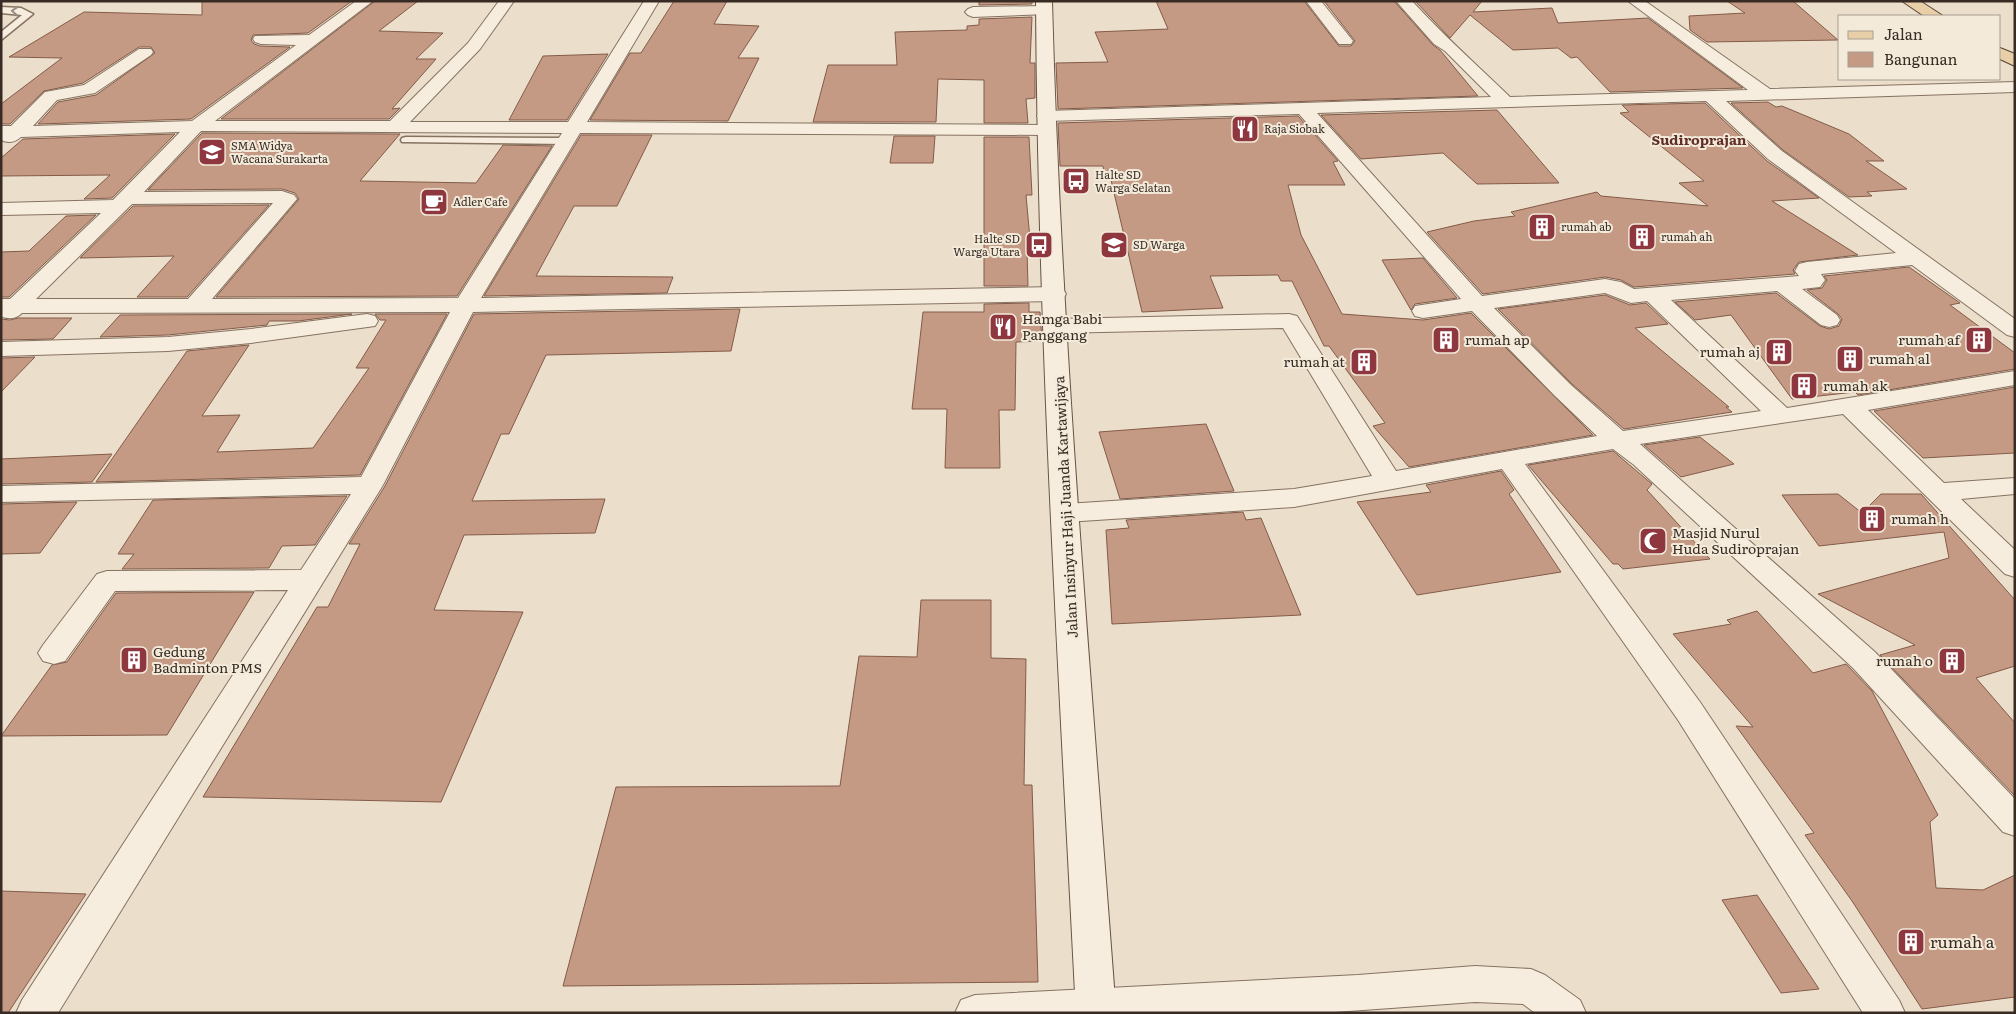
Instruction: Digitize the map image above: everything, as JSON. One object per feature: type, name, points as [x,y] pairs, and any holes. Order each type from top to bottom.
[{"type":"main road","points":[[1909,1],[1933,15]]},
{"type":"main road","points":[[2001,54],[2015,61]]},
{"type":"street","points":[[6,311],[123,202],[196,126],[366,1]]},
{"type":"street","points":[[401,133],[474,46],[507,1]]},
{"type":"street","points":[[36,1013],[370,485],[463,309],[652,1]]},
{"type":"street","points":[[1313,1],[1345,41]]},
{"type":"street","points":[[1403,1],[1440,41],[1451,48],[1506,103]]},
{"type":"street","points":[[1635,1],[1764,93]]},
{"type":"street","points":[[973,12],[1044,6]]},
{"type":"street","name":"Jalan Insinyur Haji Juanda Kartawijaya","points":[[1044,6],[1046,123],[1066,513],[1095,1010]]},
{"type":"street","points":[[261,39],[313,40]]},
{"type":"street","points":[[1,144],[9,131],[37,112],[51,96],[89,89],[144,52]]},
{"type":"street","points":[[9,131],[196,126],[401,133],[570,134],[1046,123],[1304,109],[1764,93],[2015,87]]},
{"type":"street","points":[[1710,96],[1775,155],[2015,330]]},
{"type":"street","points":[[1304,109],[1405,226],[1476,303],[1617,440],[1643,458],[1864,660],[2015,822]]},
{"type":"street","points":[[4,212],[123,202],[273,197],[288,199],[194,306]]},
{"type":"street","points":[[1424,311],[1605,286],[1613,286],[1627,296],[1814,281],[1806,271],[1807,269],[1914,258]]},
{"type":"street","points":[[1781,284],[1829,320]]},
{"type":"street","points":[[6,311],[194,306],[463,309],[1055,294]]},
{"type":"street","points":[[1653,295],[1781,416]]},
{"type":"street","points":[[1,349],[191,342],[463,309]]},
{"type":"street","points":[[1057,326],[1289,321],[1389,482]]},
{"type":"street","points":[[1066,513],[1294,498],[1617,440],[1849,406],[2015,378]]},
{"type":"street","points":[[1849,406],[2015,567]]},
{"type":"street","points":[[1508,459],[1689,711],[1885,1013]]},
{"type":"street","points":[[1,494],[370,485]]},
{"type":"street","points":[[1938,492],[2015,486]]},
{"type":"street","points":[[54,653],[107,581],[309,580]]},
{"type":"street","points":[[975,1013],[1095,1010],[1474,984],[1531,987],[1566,1013]]},
{"type":"lane","points":[[1,10],[21,11],[28,14],[1,37]]},
{"type":"building","points":[[202,1],[352,1],[308,33],[253,35],[251,40],[254,44],[260,46],[290,47],[191,119],[38,124],[58,102],[96,95],[155,53],[151,47],[139,47],[83,83],[44,91],[10,124],[1,124],[1,104],[62,58],[9,57],[84,12],[202,15]]},
{"type":"building","points":[[375,1],[418,1],[379,31],[443,33],[416,59],[436,59],[392,109],[400,108],[389,119],[221,119]]},
{"type":"building","points":[[674,1],[727,1],[714,24],[759,26],[738,58],[759,58],[728,121],[590,120],[630,53],[641,53]]},
{"type":"building","points":[[979,1],[1032,1],[1032,4],[979,5]]},
{"type":"building","points":[[1156,1],[1304,1],[1339,46],[1351,46],[1355,41],[1324,1],[1394,1],[1433,45],[1440,50],[1478,96],[1058,109],[1056,63],[1108,62],[1095,32],[1168,29]]},
{"type":"building","points":[[1415,1],[1482,1],[1473,12],[1552,8],[1558,23],[1648,18],[1743,88],[1610,92],[1577,57],[1571,58],[1558,48],[1513,50],[1470,15],[1450,38]]},
{"type":"building","points":[[1727,1],[1793,1],[1838,40],[1707,42],[1690,30],[1689,16],[1745,13]]},
{"type":"building","points":[[1032,17],[1030,63],[1035,63],[1035,98],[1026,99],[1028,123],[984,123],[984,80],[938,79],[936,122],[813,122],[828,65],[897,65],[895,32],[967,30],[967,26],[979,25],[979,19]]},
{"type":"building","points":[[608,54],[567,120],[509,120],[543,56]]},
{"type":"building","points":[[1768,102],[1776,107],[1782,106],[1849,134],[1884,161],[1866,161],[1907,189],[1867,192],[1872,196],[1849,197],[1783,150],[1731,103]]},
{"type":"building","points":[[1705,103],[1767,161],[1819,198],[1772,201],[1858,255],[1799,262],[1793,270],[1795,274],[1634,287],[1621,280],[1605,277],[1483,294],[1427,232],[1474,221],[1515,216],[1511,212],[1597,192],[1601,196],[1708,206],[1679,183],[1704,181],[1620,113],[1629,112],[1622,105]]},
{"type":"building","points":[[1497,110],[1559,183],[1477,184],[1443,153],[1361,159],[1321,115]]},
{"type":"building","points":[[1298,116],[1338,161],[1333,162],[1345,185],[1288,185],[1301,235],[1342,314],[1423,320],[1471,313],[1593,435],[1409,467],[1373,426],[1385,423],[1329,346],[1324,346],[1292,281],[1281,281],[1278,275],[1210,276],[1223,308],[1142,312],[1111,180],[1105,180],[1103,166],[1060,166],[1058,123]]},
{"type":"building","points":[[202,133],[400,134],[360,181],[476,183],[503,145],[552,146],[457,296],[216,297],[299,199],[295,193],[282,189],[148,190]]},
{"type":"building","points":[[175,134],[112,198],[84,199],[110,175],[1,176],[1,158],[23,139]]},
{"type":"building","points":[[581,135],[652,135],[617,206],[574,206],[536,276],[673,277],[667,293],[484,296]]},
{"type":"building","points":[[894,136],[935,136],[933,163],[890,163]]},
{"type":"building","points":[[984,137],[1029,137],[1032,195],[1026,195],[1031,250],[1027,250],[1028,286],[984,286]]},
{"type":"building","points":[[269,205],[187,297],[137,297],[174,256],[80,258],[133,206]]},
{"type":"building","points":[[96,215],[9,297],[1,297],[1,252],[29,251],[66,216]]},
{"type":"building","points":[[1423,258],[1457,298],[1415,304],[1411,310],[1382,260]]},
{"type":"building","points":[[1909,267],[1960,303],[1950,305],[2015,353],[2015,369],[1858,395],[1855,392],[1792,399],[1731,315],[1695,320],[1675,302],[1776,293],[1820,326],[1829,329],[1839,326],[1842,319],[1807,290],[1822,288],[1827,280],[1824,276]]},
{"type":"building","points":[[1605,295],[1630,305],[1646,303],[1668,324],[1635,328],[1729,407],[1726,407],[1732,412],[1624,429],[1572,384],[1498,309]]},
{"type":"building","points":[[1029,303],[1029,312],[1040,312],[1042,341],[1016,342],[1015,410],[999,410],[1000,468],[945,468],[947,409],[912,409],[923,312],[984,312],[984,304]]},
{"type":"building","points":[[740,309],[731,351],[546,355],[509,434],[501,434],[472,501],[605,499],[595,533],[464,535],[434,610],[523,612],[441,802],[203,797],[317,607],[328,607],[360,544],[349,544],[385,486],[474,314]]},
{"type":"building","points":[[352,314],[298,321],[269,321],[267,325],[168,335],[100,337],[120,315]]},
{"type":"building","points":[[375,314],[447,314],[360,475],[96,482],[187,351],[249,345],[202,416],[240,415],[217,452],[313,448],[369,368],[356,368],[386,320],[380,320]]},
{"type":"building","points":[[18,318],[72,318],[53,339],[1,340],[1,319],[10,320]]},
{"type":"building","points":[[35,357],[1,392],[1,358]]},
{"type":"building","points":[[2015,387],[2015,453],[1923,458],[1874,411]]},
{"type":"building","points":[[1206,424],[1234,491],[1120,499],[1099,432]]},
{"type":"building","points":[[1700,437],[1734,464],[1681,477],[1644,445]]},
{"type":"building","points":[[1613,451],[1652,484],[1647,490],[1710,559],[1623,569],[1618,564],[1613,564],[1528,465]]},
{"type":"building","points":[[112,454],[92,482],[1,484],[1,459]]},
{"type":"building","points":[[1501,471],[1514,490],[1509,494],[1561,572],[1417,595],[1357,502],[1431,492],[1426,485]]},
{"type":"building","points":[[1838,494],[1862,513],[1881,494],[1921,494],[2015,600],[2015,666],[1976,678],[2015,723],[2015,796],[1880,655],[1915,645],[1818,594],[1949,558],[1944,532],[1819,546],[1782,495]]},
{"type":"building","points":[[347,496],[315,545],[282,546],[269,568],[122,569],[134,554],[118,554],[153,500]]},
{"type":"building","points":[[77,502],[40,553],[1,554],[1,504]]},
{"type":"building","points":[[1243,512],[1246,520],[1261,518],[1301,615],[1112,624],[1106,530],[1129,528],[1126,520]]},
{"type":"building","name":"Gedung Badminton PMS","points":[[254,592],[167,735],[1,736],[52,665],[67,662],[116,593]]},
{"type":"building","points":[[921,600],[991,600],[991,658],[1026,659],[1024,785],[1032,785],[1038,982],[563,986],[616,787],[840,786],[859,656],[917,657]]},
{"type":"building","points":[[1757,611],[1813,673],[1846,664],[1872,691],[1938,815],[1930,822],[1936,888],[1983,890],[2015,875],[2015,997],[1922,1009],[1852,901],[1805,835],[1814,833],[1736,726],[1753,727],[1673,634],[1731,624],[1727,620]]},
{"type":"building","points":[[1,891],[86,894],[8,1013],[1,1013]]},
{"type":"building","points":[[1757,895],[1819,989],[1781,993],[1722,900]]},
{"type":"place","name":"Raja Siobak","points":[[1245,129]]},
{"type":"place","name":"SMA Widya Wacana Surakarta","points":[[212,152]]},
{"type":"place","name":"Halte SD Warga Selatan","points":[[1076,181]]},
{"type":"place","name":"Adler Cafe","points":[[434,202]]},
{"type":"place","name":"rumah ab","points":[[1542,227]]},
{"type":"place","name":"rumah ah","points":[[1642,237]]},
{"type":"place","name":"Halte SD Warga Utara","points":[[1039,245]]},
{"type":"place","name":"SD Warga","points":[[1114,245]]},
{"type":"place","name":"Hamga Babi Panggang","points":[[1003,327]]},
{"type":"place","name":"rumah ap","points":[[1446,340]]},
{"type":"place","name":"rumah af","points":[[1979,340]]},
{"type":"place","name":"rumah aj","points":[[1779,352]]},
{"type":"place","name":"rumah al","points":[[1850,359]]},
{"type":"place","name":"rumah at","points":[[1364,362]]},
{"type":"place","name":"rumah ak","points":[[1804,386]]},
{"type":"place","name":"rumah h","points":[[1872,519]]},
{"type":"place","name":"Masjid Nurul Huda Sudiroprajan","points":[[1653,541]]},
{"type":"place","name":"Gedung Badminton PMS","points":[[134,660]]},
{"type":"place","name":"rumah o","points":[[1952,661]]},
{"type":"place","name":"rumah a","points":[[1911,942]]},
{"type":"district","name":"Sudiroprajan","points":[[1699,140]]}]
